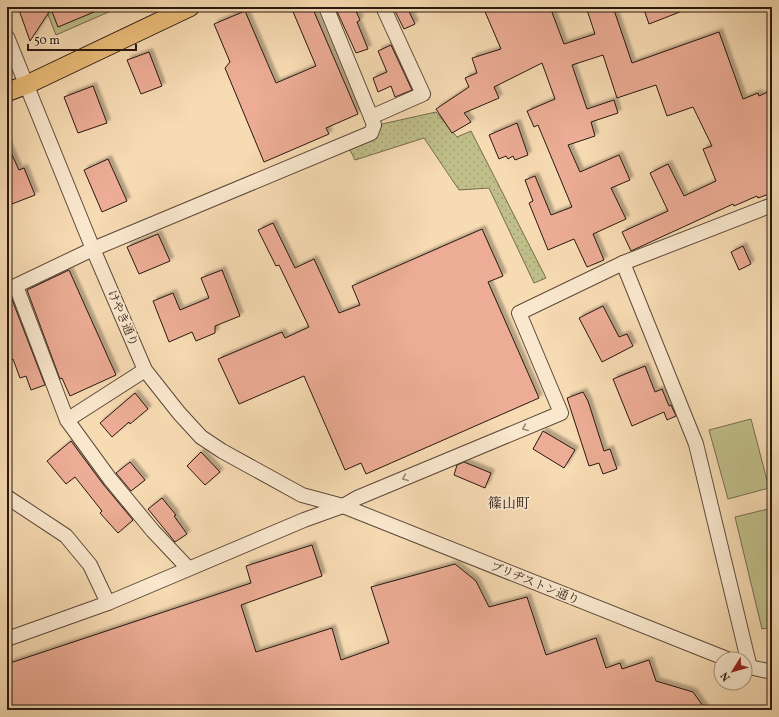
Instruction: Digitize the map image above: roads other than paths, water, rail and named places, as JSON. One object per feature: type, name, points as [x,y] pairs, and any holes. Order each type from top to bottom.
[{"type":"main road","points":[[7,92],[26,85],[190,7]]},
{"type":"street","points":[[188,568],[153,531],[67,420],[11,288],[93,249],[372,133],[374,125],[326,7]]},
{"type":"street","points":[[371,117],[423,94],[383,7]]},
{"type":"street","name":"けやき通り","points":[[7,37],[93,249],[145,370],[179,413],[201,437],[222,451],[302,495],[343,506]]},
{"type":"street","points":[[7,639],[108,603],[304,520],[343,506],[357,498],[561,413],[519,313],[623,263],[772,205]]},
{"type":"street","points":[[623,263],[696,444],[744,651]]},
{"type":"street","points":[[67,420],[145,370]]},
{"type":"street","points":[[7,497],[66,536],[90,565],[108,603]]},
{"type":"street","name":"ブリヂストン通り","points":[[343,506],[713,653]]},
{"type":"street","points":[[753,668],[772,672]]},
{"type":"district","name":"篠山町","points":[[509,503]]}]
